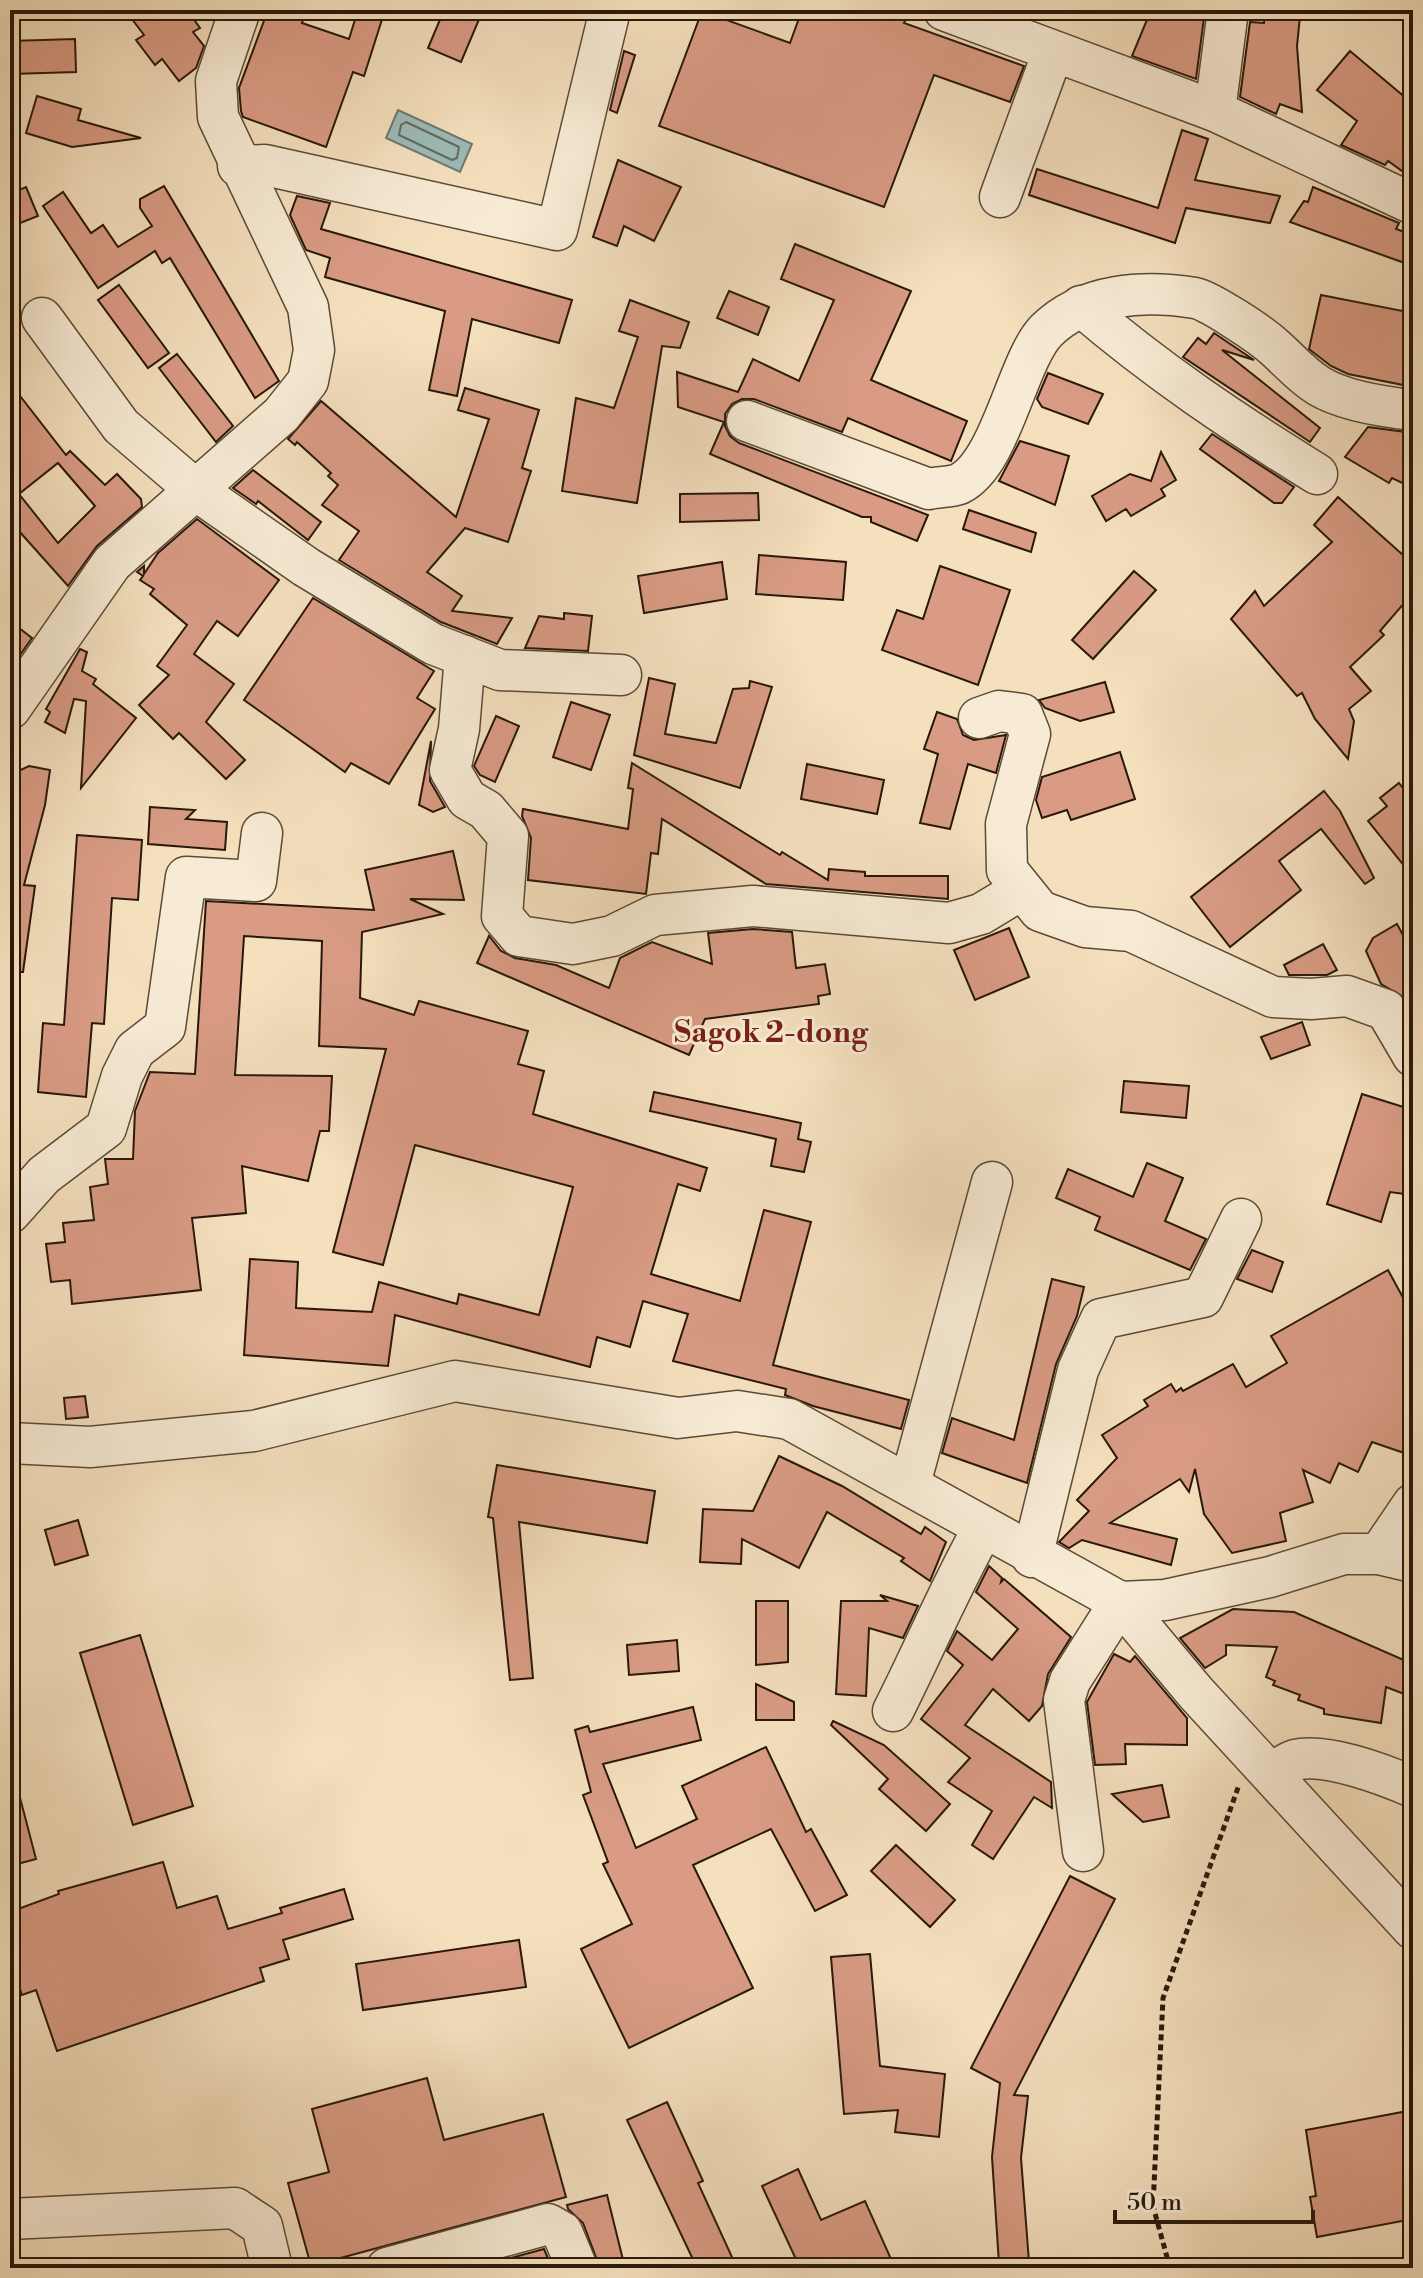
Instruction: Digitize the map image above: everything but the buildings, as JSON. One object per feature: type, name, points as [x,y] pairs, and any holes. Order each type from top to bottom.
[{"type":"street","points":[[10,709],[112,563],[281,415],[308,381],[314,350],[308,307],[238,166],[218,117],[216,81],[240,10]]},
{"type":"street","points":[[238,166],[265,165],[557,230],[610,10]]},
{"type":"street","points":[[944,10],[1215,111],[1413,204]]},
{"type":"street","points":[[1215,111],[1228,10]]},
{"type":"street","points":[[1000,197],[1053,52]]},
{"type":"street","points":[[747,421],[929,489],[959,484],[977,468],[1003,421],[1042,335],[1060,318],[1081,306],[1115,296],[1198,298],[1273,345],[1286,361],[1320,387],[1387,408],[1413,410]]},
{"type":"street","points":[[1081,306],[1160,372],[1317,474]]},
{"type":"street","points":[[42,318],[121,426],[197,491],[306,567],[433,644],[500,670],[621,675]]},
{"type":"street","points":[[465,656],[459,729],[450,770],[467,799],[486,810],[508,836],[502,916],[519,936],[573,944],[612,936],[655,915],[753,906],[949,923],[981,914],[1021,890]]},
{"type":"street","points":[[979,718],[999,711],[1022,714],[1030,734],[1006,824],[1007,870],[1040,911],[1085,927],[1131,931],[1273,997],[1311,999],[1347,996],[1386,1010],[1413,1056]]},
{"type":"street","points":[[10,1213],[44,1175],[106,1128],[122,1076],[135,1050],[165,1027],[186,877],[256,881],[262,833]]},
{"type":"street","points":[[910,1484],[992,1182]]},
{"type":"street","points":[[1032,1557],[1078,1370],[1101,1319],[1203,1297],[1241,1219]]},
{"type":"street","points":[[10,1443],[90,1447],[254,1431],[455,1381],[678,1418],[737,1411],[789,1419],[910,1484],[1032,1557],[1120,1602],[1196,1693],[1413,1929]]},
{"type":"street","points":[[1120,1602],[1165,1600],[1270,1577],[1344,1554],[1396,1558],[1413,1504]]},
{"type":"street","points":[[893,1711],[942,1616],[950,1588],[984,1527]]},
{"type":"street","points":[[1083,1851],[1064,1700],[1070,1681],[1120,1602]]},
{"type":"street","points":[[1264,1764],[1296,1760],[1330,1761],[1387,1776],[1413,1787]]},
{"type":"street","points":[[10,2219],[235,2208],[262,2226],[272,2268]]},
{"type":"street","points":[[387,2268],[548,2224],[562,2232],[577,2268]]},
{"type":"path","points":[[1170,2268],[1153,2206],[1163,1998],[1178,1962],[1231,1801],[1264,1764]]},
{"type":"water","points":[[398,110],[472,144],[460,172],[386,138]]},
{"type":"district","name":"Sagok 2-dong","points":[[771,1033]]}]
